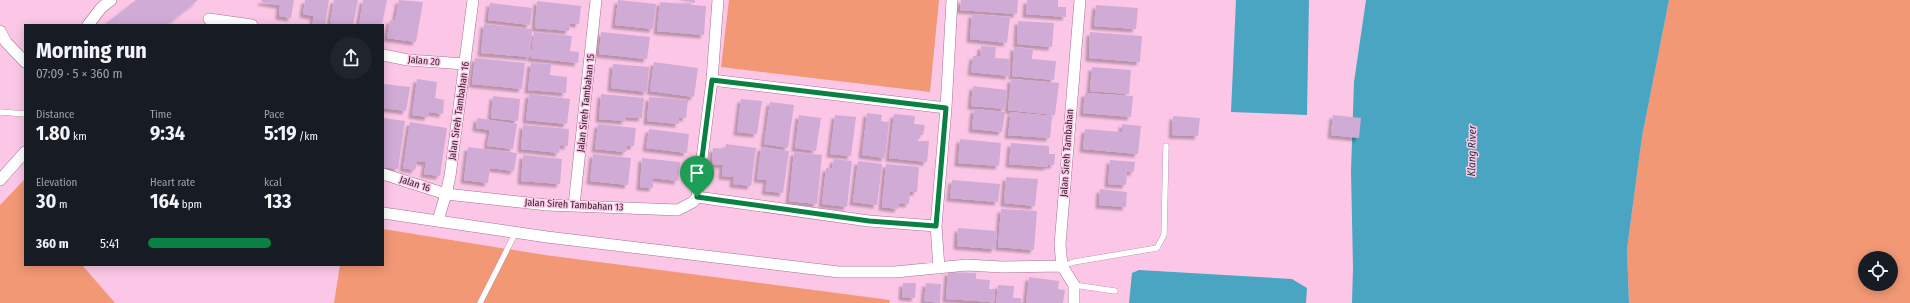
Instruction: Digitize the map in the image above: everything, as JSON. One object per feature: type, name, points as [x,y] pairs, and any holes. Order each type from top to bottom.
[{"type":"street","points":[[89,24],[99,4],[111,0]]},
{"type":"street","name":"Jalan Sireh Tambahan 16","points":[[438,220],[446,194],[466,64],[473,0]]},
{"type":"street","name":"Jalan Sireh Tambahan 15","points":[[574,206],[596,0]]},
{"type":"street","points":[[718,0],[712,80],[697,197],[869,221],[936,226]]},
{"type":"street","points":[[940,268],[936,226],[946,108],[952,0]]},
{"type":"street","name":"Jalan Sireh Tambahan","points":[[1074,285],[1062,266],[1060,245],[1080,0]]},
{"type":"street","points":[[209,19],[245,24]]},
{"type":"street","points":[[0,31],[6,42],[24,61]]},
{"type":"street","name":"Jalan 20","points":[[384,54],[408,60],[466,64]]},
{"type":"street","points":[[712,80],[946,108]]},
{"type":"street","points":[[0,180],[24,153]]},
{"type":"street","name":"Jalan 16","points":[[384,174],[446,194]]},
{"type":"street","name":"Jalan Sireh Tambahan 13","points":[[446,194],[547,205],[678,210],[693,202],[697,197]]},
{"type":"street","points":[[384,213],[723,259],[839,272],[895,272],[967,265],[1002,267],[1062,266]]},
{"type":"street","points":[[1074,285],[1074,303]]},
{"type":"lane","points":[[0,112],[24,114]]},
{"type":"lane","points":[[1062,266],[1074,262],[1157,248],[1164,235],[1166,146]]},
{"type":"lane","points":[[480,303],[516,231]]},
{"type":"lane","points":[[1074,285],[1115,291]]},
{"type":"shaded area","points":[[729,0],[939,0],[930,92],[721,67]]},
{"type":"shaded area","points":[[1669,0],[1910,0],[1910,303],[1629,303],[1627,249],[1642,137]]},
{"type":"shaded area","points":[[24,180],[24,266],[83,266],[115,303],[0,303],[0,205]]},
{"type":"shaded area","points":[[384,229],[545,255],[890,300],[889,303],[334,303],[340,266],[384,266]]},
{"type":"water","points":[[1236,0],[1309,0],[1307,115],[1231,112]]},
{"type":"water","name":"Klang River","points":[[1366,0],[1669,0],[1642,137],[1627,249],[1629,303],[1352,303],[1353,267],[1351,171],[1354,82]]},
{"type":"water","points":[[1139,270],[1292,279],[1307,288],[1306,303],[1129,303],[1132,273]]},
{"type":"building","points":[[136,0],[198,0],[167,24],[105,24]]},
{"type":"building","points":[[262,0],[294,0],[291,18],[279,16],[280,5],[261,2]]},
{"type":"building","points":[[305,0],[329,0],[325,24],[312,24],[314,16],[303,14]]},
{"type":"building","points":[[334,0],[358,0],[353,24],[330,23]]},
{"type":"building","points":[[363,0],[387,0],[382,24],[359,24]]},
{"type":"building","points":[[399,0],[423,2],[416,42],[387,38],[390,20],[395,21]]},
{"type":"building","points":[[618,0],[656,4],[653,29],[615,25]]},
{"type":"building","points":[[678,0],[695,0],[695,3]]},
{"type":"building","points":[[961,0],[1018,0],[1017,14],[960,10]]},
{"type":"building","points":[[1027,0],[1058,0],[1058,7],[1066,7],[1066,17],[1026,14]]},
{"type":"building","points":[[537,1],[581,6],[579,24],[570,23],[569,31],[535,28]]},
{"type":"building","points":[[660,2],[706,6],[704,35],[657,31]]},
{"type":"building","points":[[490,3],[532,8],[530,25],[488,20]]},
{"type":"building","points":[[1096,5],[1138,8],[1136,29],[1094,26]]},
{"type":"building","points":[[972,14],[1010,17],[1007,43],[970,39]]},
{"type":"building","points":[[1018,21],[1054,23],[1052,47],[1017,44]]},
{"type":"building","points":[[484,24],[532,29],[530,57],[481,53]]},
{"type":"building","points":[[534,32],[572,36],[570,51],[579,52],[578,63],[531,58]]},
{"type":"building","points":[[601,32],[650,37],[647,59],[599,54]]},
{"type":"building","points":[[1090,32],[1142,36],[1140,62],[1089,58]]},
{"type":"building","points":[[981,46],[996,47],[995,58],[1010,59],[1009,76],[971,72],[973,56],[980,56]]},
{"type":"building","points":[[1014,47],[1033,49],[1032,59],[1056,61],[1054,80],[1012,76]]},
{"type":"building","points":[[475,58],[525,63],[522,89],[472,84]]},
{"type":"building","points":[[654,62],[698,68],[694,97],[650,91]]},
{"type":"building","points":[[531,63],[551,64],[550,75],[567,77],[566,93],[528,90]]},
{"type":"building","points":[[613,64],[649,67],[647,92],[611,88]]},
{"type":"building","points":[[1092,67],[1131,70],[1129,94],[1090,91]]},
{"type":"building","points":[[417,79],[437,82],[435,98],[444,100],[443,114],[429,112],[428,117],[412,115]]},
{"type":"building","points":[[1011,79],[1059,83],[1055,115],[1008,110]]},
{"type":"building","points":[[384,84],[410,87],[406,111],[384,108]]},
{"type":"building","points":[[973,86],[1007,90],[1005,109],[971,106]]},
{"type":"building","points":[[1085,93],[1133,96],[1131,117],[1083,113]]},
{"type":"building","points":[[529,94],[570,99],[567,124],[526,120]]},
{"type":"building","points":[[601,94],[644,98],[642,118],[626,117],[625,121],[599,119]]},
{"type":"building","points":[[493,96],[520,99],[518,121],[491,118]]},
{"type":"building","points":[[649,97],[688,100],[686,118],[679,117],[679,124],[647,121]]},
{"type":"building","points":[[741,99],[762,101],[757,134],[737,132]]},
{"type":"building","points":[[770,102],[794,105],[788,148],[764,144]]},
{"type":"building","points":[[974,109],[1005,112],[1002,132],[972,129]]},
{"type":"building","points":[[1011,112],[1052,116],[1050,138],[1008,135]]},
{"type":"building","points":[[867,113],[882,115],[881,121],[889,122],[885,158],[862,155]]},
{"type":"building","points":[[894,114],[915,116],[914,124],[925,125],[923,135],[919,135],[918,141],[929,141],[927,162],[889,158]]},
{"type":"building","points":[[799,115],[821,118],[816,151],[795,148]]},
{"type":"building","points":[[835,115],[856,117],[851,156],[830,154]]},
{"type":"building","points":[[1333,115],[1361,118],[1359,138],[1331,135]]},
{"type":"building","points":[[1173,116],[1200,118],[1198,136],[1172,135]]},
{"type":"building","points":[[384,118],[405,121],[398,169],[384,167]]},
{"type":"building","points":[[477,118],[517,124],[513,149],[487,146],[490,130],[476,128]]},
{"type":"building","points":[[410,122],[447,128],[440,176],[424,174],[426,162],[417,161],[415,170],[403,168]]},
{"type":"building","points":[[598,124],[636,128],[634,146],[627,146],[626,152],[595,149]]},
{"type":"building","points":[[1122,124],[1141,126],[1138,154],[1083,149],[1085,129],[1122,132]]},
{"type":"building","points":[[523,125],[569,129],[568,146],[560,145],[559,153],[521,149]]},
{"type":"building","points":[[649,129],[689,134],[687,153],[646,148]]},
{"type":"building","points":[[960,139],[1001,143],[999,166],[958,163]]},
{"type":"building","points":[[1011,143],[1049,146],[1049,154],[1055,154],[1054,165],[1048,165],[1047,167],[1009,164]]},
{"type":"building","points":[[726,144],[756,148],[751,186],[733,184],[734,177],[722,176],[723,165],[712,164],[713,148],[725,149]]},
{"type":"building","points":[[468,147],[517,153],[514,171],[490,168],[488,183],[464,180]]},
{"type":"building","points":[[761,147],[789,151],[783,193],[765,191],[767,180],[757,179]]},
{"type":"building","points":[[794,152],[822,155],[817,204],[789,201]]},
{"type":"building","points":[[593,154],[631,158],[628,185],[590,181]]},
{"type":"building","points":[[523,155],[562,159],[560,184],[521,181]]},
{"type":"building","points":[[642,158],[680,162],[678,181],[653,178],[653,188],[640,187]]},
{"type":"building","points":[[834,159],[852,161],[847,207],[822,204],[826,168],[832,168]]},
{"type":"building","points":[[1110,160],[1135,162],[1134,172],[1127,172],[1126,185],[1108,184]]},
{"type":"building","points":[[858,161],[882,164],[877,205],[853,202]]},
{"type":"building","points":[[886,164],[919,167],[917,192],[910,192],[909,204],[899,203],[898,209],[882,207]]},
{"type":"building","points":[[1006,177],[1038,179],[1035,206],[1004,203]]},
{"type":"building","points":[[952,180],[1000,184],[998,202],[950,198]]},
{"type":"building","points":[[1100,189],[1127,192],[1126,207],[1099,205]]},
{"type":"building","points":[[1001,209],[1037,211],[1034,250],[998,247]]},
{"type":"building","points":[[958,228],[997,231],[995,249],[957,246]]},
{"type":"building","points":[[948,272],[976,273],[976,279],[990,280],[989,289],[995,289],[994,302],[946,299]]},
{"type":"building","points":[[1029,277],[1059,281],[1058,289],[1065,290],[1063,303],[1026,303]]},
{"type":"building","points":[[903,283],[916,283],[915,298],[902,297]]},
{"type":"building","points":[[926,283],[941,284],[940,303],[924,301]]},
{"type":"building","points":[[998,285],[1014,286],[1013,298],[1021,298],[1021,303],[996,303]]},
{"type":"route","points":[[712,80],[946,108],[936,226],[869,221],[697,197],[712,80]]}]
